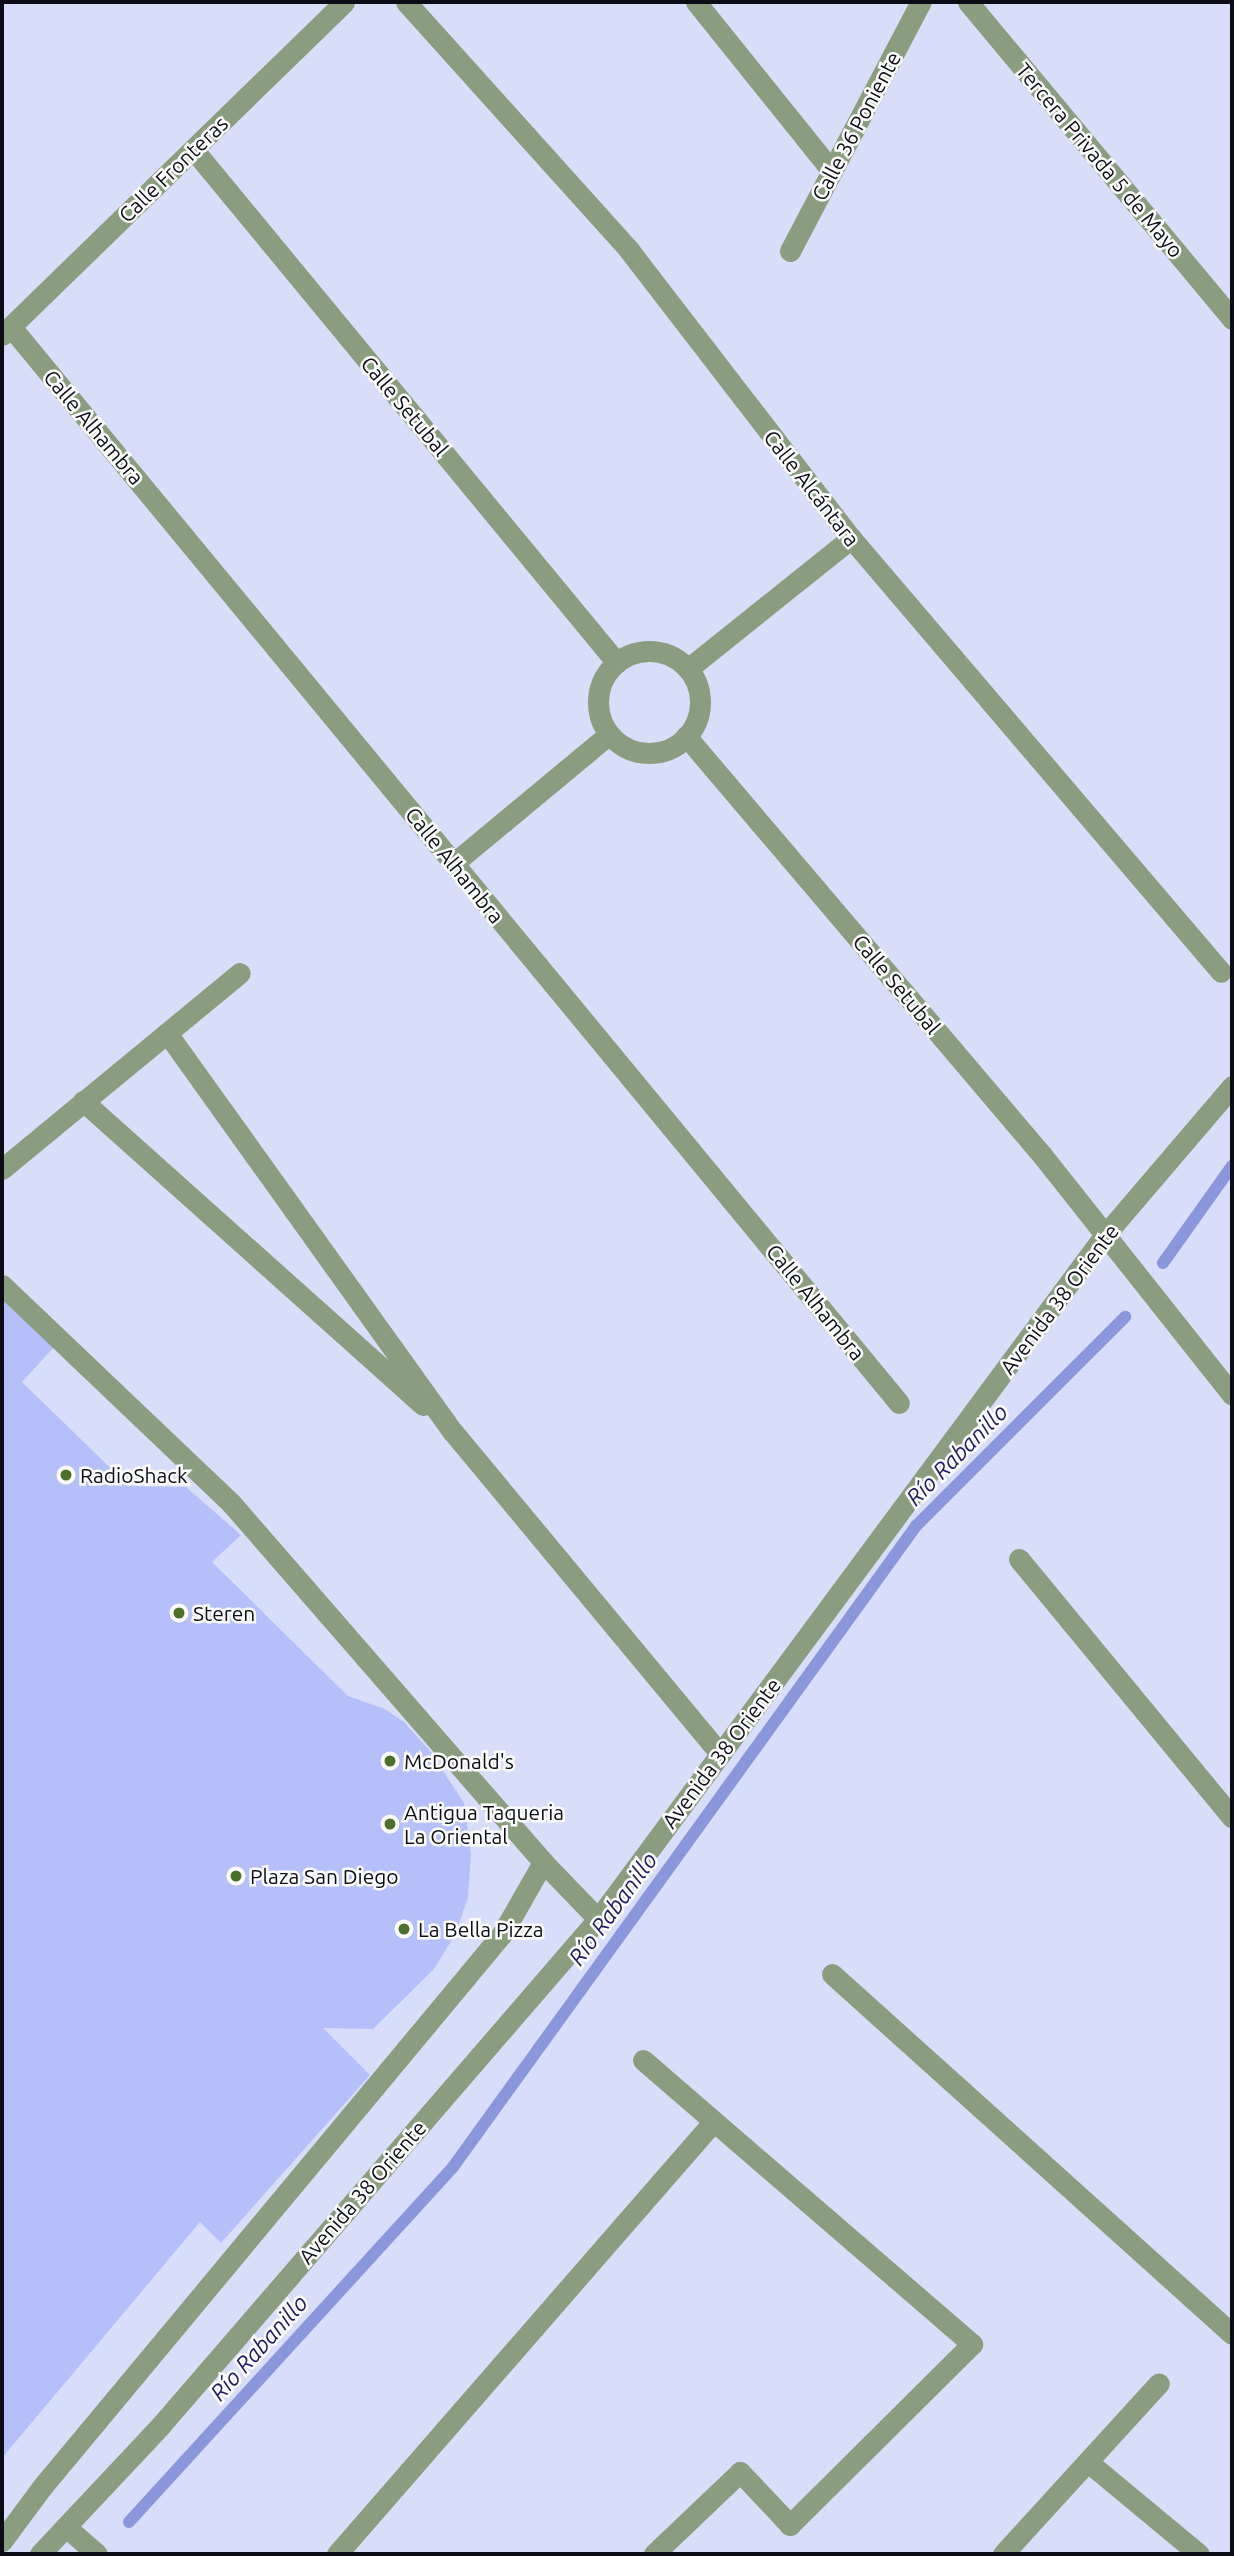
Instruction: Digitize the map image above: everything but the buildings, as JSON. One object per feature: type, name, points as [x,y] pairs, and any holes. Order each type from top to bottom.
[{"type":"street","name":"Calle Fronteras","points":[[6,331],[344,2]]},
{"type":"street","name":"Calle Alcántara","points":[[406,2],[629,250],[851,538],[1221,972]]},
{"type":"street","points":[[696,2],[832,171]]},
{"type":"street","name":"Calle 36 Poniente","points":[[790,251],[921,2]]},
{"type":"street","name":"Tercera Privada 5 de Mayo","points":[[968,2],[1232,319]]},
{"type":"street","name":"Calle Setubal","points":[[193,149],[617,663]]},
{"type":"street","name":"Calle Alhambra","points":[[6,331],[454,863],[899,1403]]},
{"type":"street","points":[[689,668],[851,538]]},
{"type":"street","points":[[663,651],[689,668],[701,699],[692,731],[686,736],[667,751],[634,752],[608,735],[596,704],[605,673],[617,663],[631,653],[663,651]]},
{"type":"street","points":[[454,863],[608,735]]},
{"type":"street","name":"Calle Setubal","points":[[686,736],[1042,1155],[1232,1395]]},
{"type":"street","points":[[2,1169],[240,972]]},
{"type":"street","points":[[167,1033],[453,1432],[720,1754]]},
{"type":"street","name":"Avenida 38 Oriente","points":[[40,2554],[161,2425],[598,1919],[1104,1236],[1232,1086]]},
{"type":"street","points":[[83,1101],[453,1432]]},
{"type":"street","points":[[2,1285],[231,1503],[543,1862],[598,1919]]},
{"type":"street","points":[[1019,1559],[1232,1817]]},
{"type":"street","points":[[2,2541],[41,2487],[502,1934],[543,1862]]},
{"type":"street","points":[[832,1974],[1232,2334]]},
{"type":"street","points":[[643,2060],[972,2344],[790,2525],[740,2472],[654,2554]]},
{"type":"street","points":[[337,2554],[713,2122]]},
{"type":"street","points":[[1003,2554],[1159,2383]]},
{"type":"street","points":[[1088,2462],[1199,2554]]},
{"type":"street","points":[[66,2527],[97,2554]]},
{"type":"waterway","name":"Río Rabanillo","points":[[1163,1263],[1232,1166]]},
{"type":"waterway","name":"Río Rabanillo","points":[[129,2522],[453,2167],[916,1526],[1125,1317]]},
{"type":"place","name":"RadioShack","points":[[66,1475]]},
{"type":"place","name":"Steren","points":[[179,1613]]},
{"type":"place","name":"McDonald's","points":[[390,1761]]},
{"type":"place","name":"Antigua Taqueria La Oriental","points":[[390,1824]]},
{"type":"place","name":"Plaza San Diego","points":[[236,1876]]},
{"type":"place","name":"La Bella Pizza","points":[[404,1929]]}]
